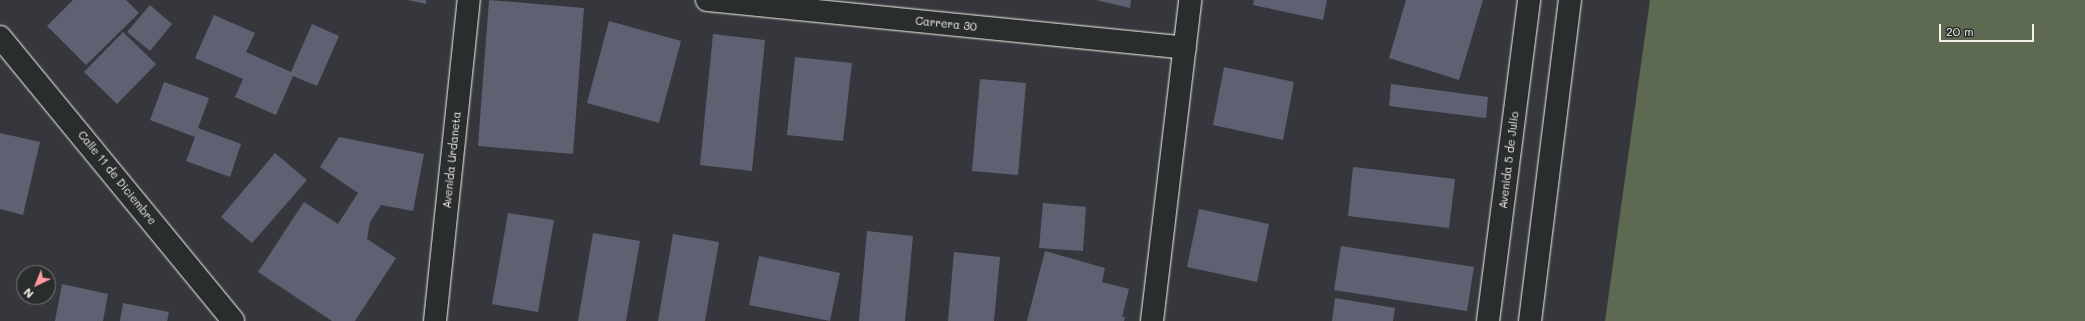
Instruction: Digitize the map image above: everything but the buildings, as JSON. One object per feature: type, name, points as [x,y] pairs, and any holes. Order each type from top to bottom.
[{"type":"street","name":"Avenida Urdaneta","points":[[435,321],[469,0]]},
{"type":"street","name":"Carrera 30","points":[[707,0],[1185,48]]},
{"type":"street","points":[[1152,321],[1190,0]]},
{"type":"street","name":"Avenida 5 de Julio","points":[[1488,321],[1529,0]]},
{"type":"street","points":[[1530,321],[1570,0]]},
{"type":"street","name":"Calle 11 de Diciembre","points":[[0,36],[233,321]]},
{"type":"green space","points":[[1650,0],[2085,0],[2085,321],[1605,321]]}]
